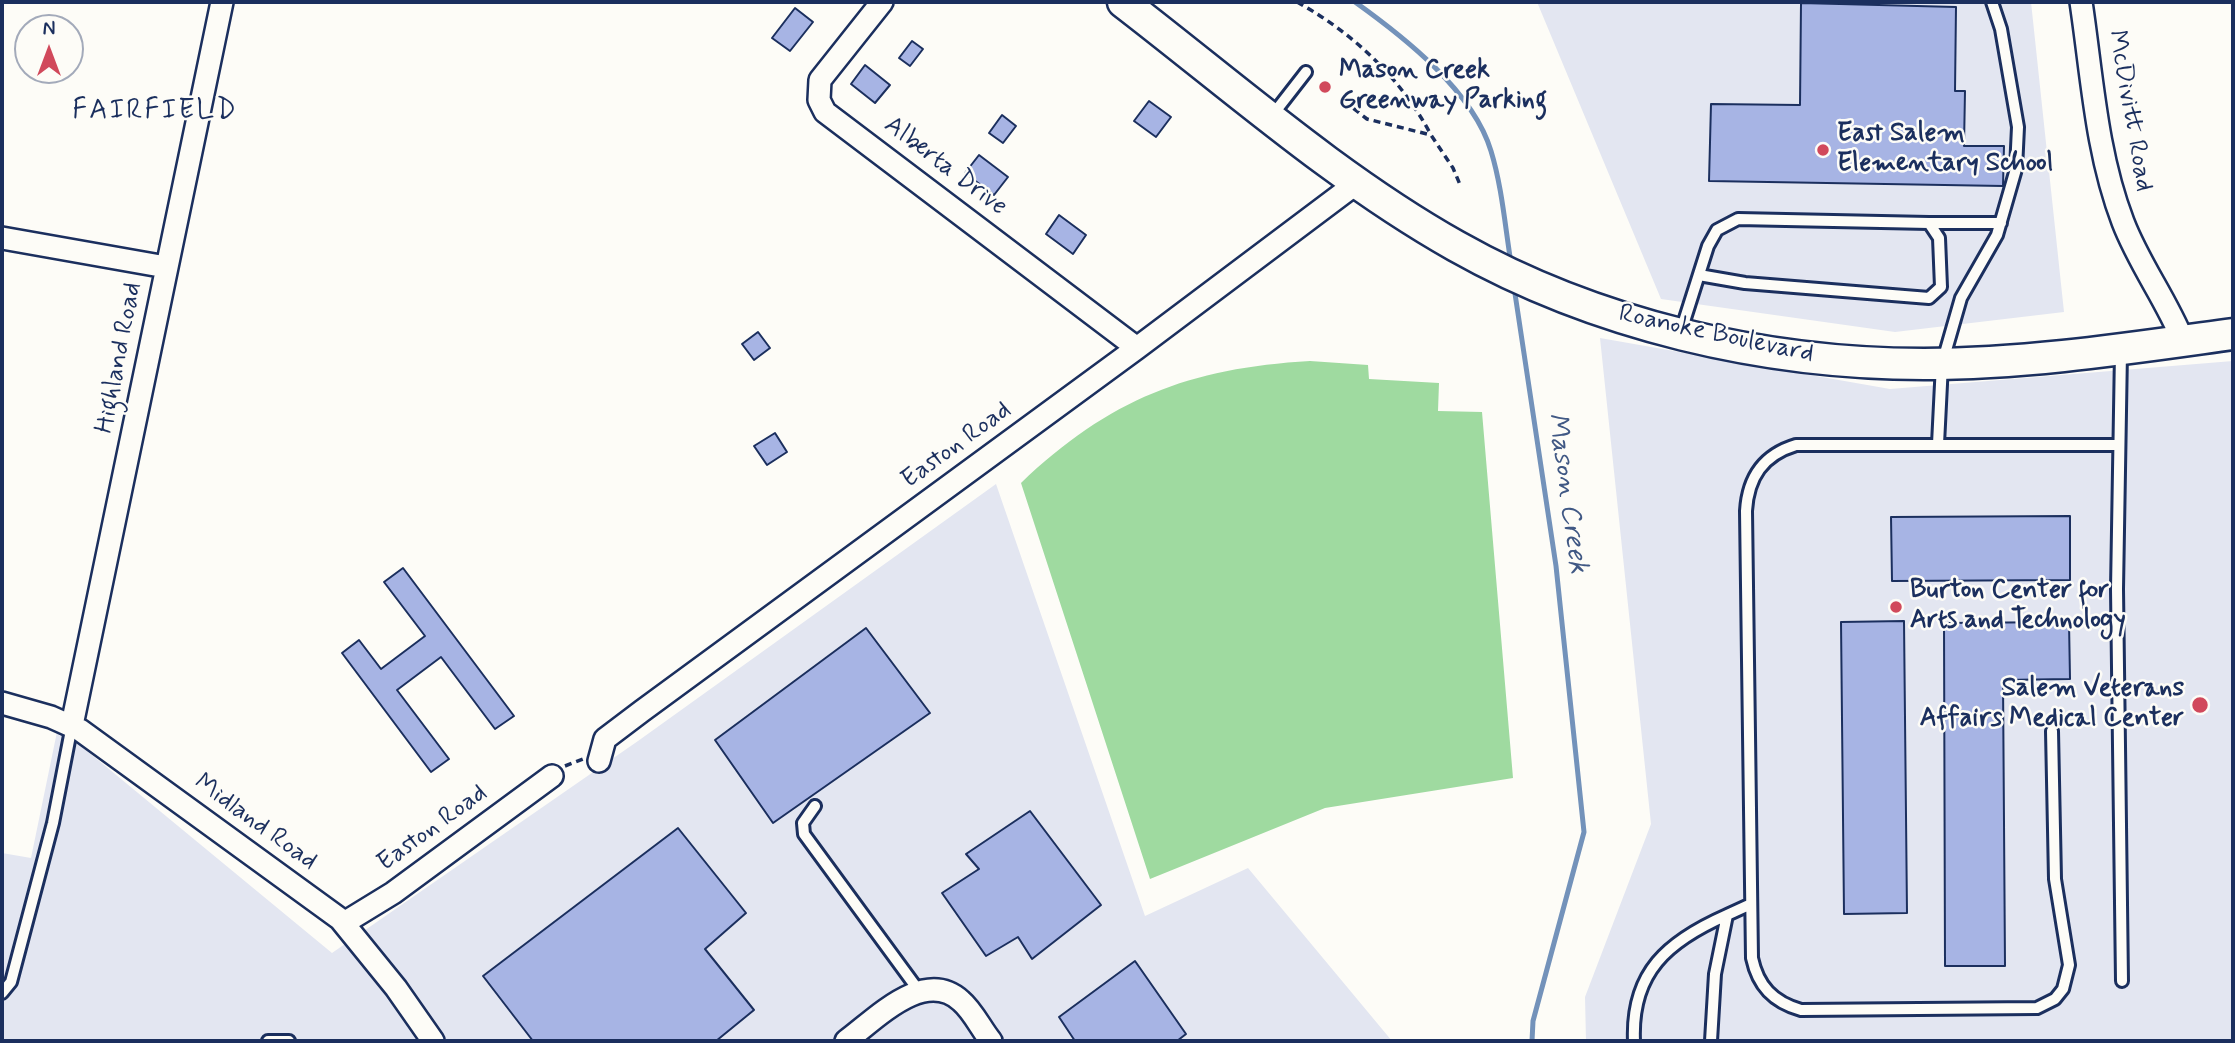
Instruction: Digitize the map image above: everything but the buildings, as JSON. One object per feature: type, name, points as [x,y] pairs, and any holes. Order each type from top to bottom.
[{"type":"main road","name":"Roanoke Boulevard","points":[[1123,2],[1271,117],[1414,221],[1504,271],[1560,296],[1680,333],[1765,351],[1828,359],[1942,364],[2121,349],[2233,334]]},
{"type":"street","name":"Highland Road","points":[[72,725],[222,2]]},
{"type":"street","name":"Alberta Drive","points":[[882,2],[820,80],[819,100],[825,112],[1137,348]]},
{"type":"street","name":"McDivitt Road","points":[[2081,2],[2110,185],[2136,252],[2170,308],[2183,341]]},
{"type":"street","name":"Easton Road","points":[[599,761],[605,739],[1358,182]]},
{"type":"street","points":[[2,238],[166,267]]},
{"type":"street","name":"Midland Road","points":[[2,703],[72,725],[344,923],[433,1041]]},
{"type":"street","name":"Easton Road","points":[[344,923],[393,893],[552,776]]},
{"type":"street","points":[[846,1041],[908,995],[919,991],[938,990],[961,1001],[990,1041]]},
{"type":"lane","points":[[1938,444],[1942,364],[1961,298],[1997,235],[2016,169],[2018,127],[2001,29],[1992,2]]},
{"type":"lane","points":[[1271,117],[1306,72]]},
{"type":"lane","points":[[1680,333],[1717,230],[1738,219],[2001,223]]},
{"type":"lane","points":[[1699,275],[1745,283],[1929,298],[1941,287],[1939,237],[1929,223]]},
{"type":"lane","points":[[2121,349],[2117,589],[2122,981]]},
{"type":"lane","points":[[2052,731],[2055,879],[2068,965],[2063,989],[2049,1003],[2023,1008],[1801,1010],[1786,1006],[1762,986],[1755,973],[1752,958],[1751,904],[1746,511],[1753,476],[1770,457],[1796,445],[2119,445]]},
{"type":"lane","points":[[2,993],[11,982],[53,823],[72,725]]},
{"type":"lane","points":[[815,806],[803,823],[804,834],[919,991]]},
{"type":"lane","points":[[1634,1041],[1633,1019],[1639,994],[1660,957],[1694,930],[1751,904]]},
{"type":"lane","points":[[1711,1041],[1715,974],[1727,915]]},
{"type":"lane","points":[[268,1041],[289,1041]]},
{"type":"path","points":[[1297,2],[1339,30],[1388,72],[1453,168],[1461,187]]},
{"type":"path","points":[[1344,101],[1367,119],[1431,135]]},
{"type":"path","points":[[552,776],[580,759],[599,761]]},
{"type":"shaded area","name":"East Salem Elementary School","points":[[1537,2],[2031,2],[2064,312],[1895,332],[1661,299]]},
{"type":"shaded area","name":"Burton Center for Arts and Technology","points":[[1600,338],[1890,389],[2233,361],[2233,1041],[1586,1041],[1585,997],[1651,824]]},
{"type":"shaded area","points":[[996,484],[1145,916],[1248,868],[1392,1041],[2,1041],[2,853],[31,858],[58,727],[332,953],[638,741]]},
{"type":"green space","points":[[1310,361],[1368,365],[1369,379],[1439,383],[1438,411],[1482,412],[1513,778],[1325,808],[1150,879],[1021,483],[1086,429],[1153,393],[1226,371]]},
{"type":"waterway","name":"Mason Creek","points":[[1355,2],[1435,67],[1469,107],[1491,151],[1498,178],[1511,263]]},
{"type":"waterway","name":"Mason Creek","points":[[1514,287],[1556,566],[1584,832],[1533,1021],[1532,1041]]},
{"type":"place","name":"Mason Creek Greenway Parking","points":[[1325,87]]},
{"type":"place","name":"East Salem Elementary School","points":[[1823,150]]},
{"type":"place","name":"Burton Center for Arts and Technology","points":[[1896,607]]},
{"type":"place","name":"Salem Veterans Affairs Medical Center","points":[[2200,705]]},
{"type":"district","name":"FAIRFIELD","points":[[155,112]]}]
